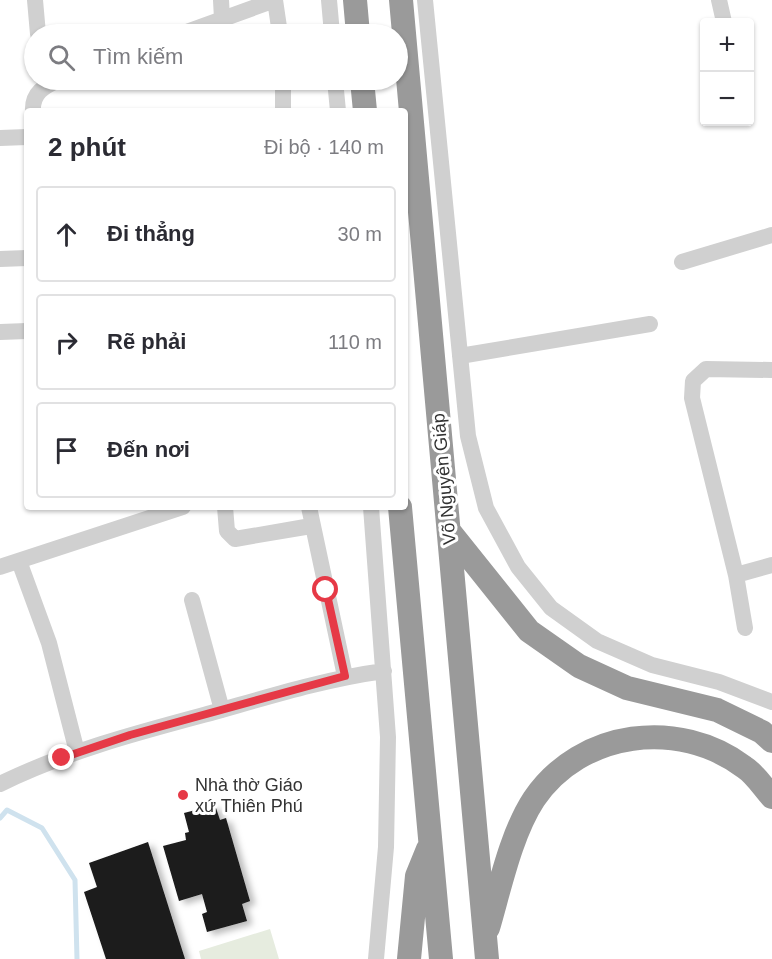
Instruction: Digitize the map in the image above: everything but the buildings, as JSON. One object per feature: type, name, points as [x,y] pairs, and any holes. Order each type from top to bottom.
[{"type":"highway","points":[[355,0],[357,24]]},
{"type":"highway","name":"Võ Nguyên Giáp","points":[[401,0],[403,24]]},
{"type":"highway","name":"Võ Nguyên Giáp","points":[[408,77],[486,949]]},
{"type":"highway","points":[[363,90],[365,108]]},
{"type":"highway","points":[[400,510],[441,959]]},
{"type":"highway","points":[[449,531],[530,631],[579,666],[627,688],[717,710],[762,732],[772,741]]},
{"type":"highway","points":[[486,949],[514,843],[534,799],[567,764],[610,742],[657,735],[704,744],[745,767],[772,797]]},
{"type":"highway","points":[[409,959],[417,876],[431,842]]},
{"type":"street","points":[[35,0],[37,24]]},
{"type":"street","points":[[221,0],[222,19]]},
{"type":"street","points":[[208,24],[275,0],[279,24]]},
{"type":"street","points":[[329,0],[331,24]]},
{"type":"street","points":[[425,0],[468,436],[486,508],[518,567],[551,608],[597,641],[652,665],[719,682],[772,702]]},
{"type":"street","points":[[719,0],[723,18]]},
{"type":"street","points":[[33,108],[34,97],[41,90]]},
{"type":"street","points":[[283,90],[283,108]]},
{"type":"street","points":[[336,90],[338,108]]},
{"type":"street","points":[[0,138],[24,136]]},
{"type":"street","points":[[682,262],[772,234]]},
{"type":"street","points":[[0,259],[24,258]]},
{"type":"street","points":[[460,356],[650,324]]},
{"type":"street","points":[[0,332],[24,331]]},
{"type":"street","points":[[745,628],[736,575],[692,398],[693,381],[706,369],[772,370]]},
{"type":"street","points":[[0,567],[174,510]]},
{"type":"street","points":[[225,510],[227,531],[235,539],[311,526]]},
{"type":"street","points":[[309,510],[345,676]]},
{"type":"street","points":[[371,510],[388,737],[386,847],[376,959]]},
{"type":"street","points":[[19,561],[49,644],[77,752]]},
{"type":"street","points":[[736,575],[772,565]]},
{"type":"street","points":[[192,600],[222,710]]},
{"type":"street","points":[[0,784],[77,752],[345,676],[384,671]]},
{"type":"shaded area","points":[[270,929],[279,959],[201,959],[199,951]]},
{"type":"waterway","points":[[0,818],[7,810],[42,828],[75,880],[77,959]]},
{"type":"place","name":"Nhà thờ Giáo xứ Thiên Phú","points":[[183,795]]},
{"type":"route","points":[[62,758],[130,735],[345,676],[326,590]]}]
